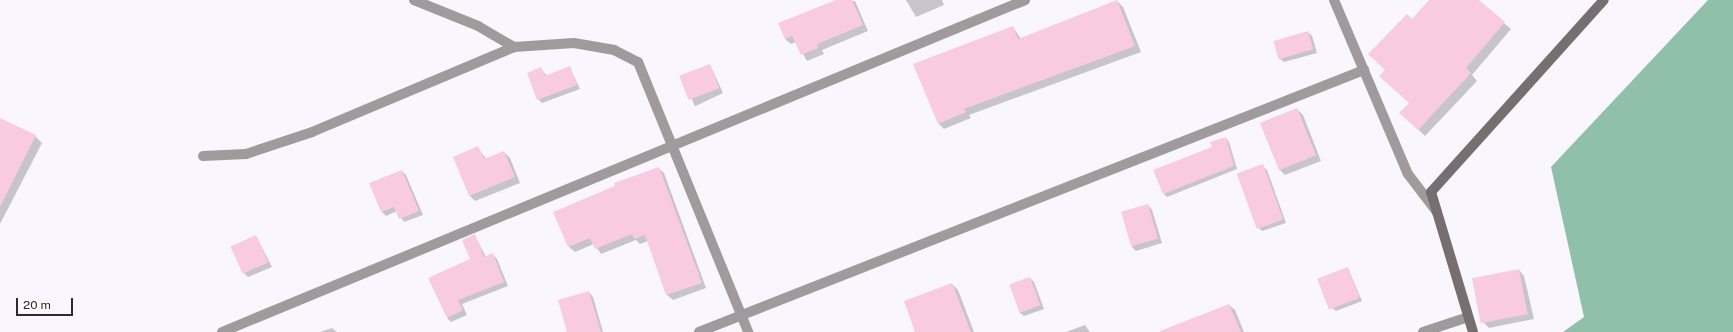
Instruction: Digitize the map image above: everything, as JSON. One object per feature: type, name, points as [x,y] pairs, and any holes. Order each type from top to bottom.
[{"type":"street","points":[[414,0],[478,26],[514,47]]},
{"type":"street","points":[[222,332],[1025,0]]},
{"type":"street","points":[[1334,0],[1408,174],[1437,212]]},
{"type":"street","points":[[1473,332],[1430,192],[1604,0]]},
{"type":"street","points":[[203,156],[246,154],[312,132],[514,47],[574,43],[614,50],[638,62],[740,316],[748,332]]},
{"type":"street","points":[[700,332],[1364,70]]},
{"type":"street","points":[[1423,332],[1468,317]]},
{"type":"green space","points":[[1708,0],[1733,0],[1733,332],[1563,332],[1584,317],[1551,167]]},
{"type":"building","points":[[836,0],[852,0],[863,25],[817,44],[818,48],[801,55],[792,36],[785,39],[778,23]]},
{"type":"building","points":[[1117,0],[1135,46],[964,109],[966,112],[938,124],[913,64],[1013,26],[1018,39]]},
{"type":"building","points":[[1429,0],[1479,0],[1505,22],[1466,68],[1471,73],[1418,130],[1399,113],[1409,103],[1379,76],[1385,70],[1368,54],[1407,14],[1412,19]]},
{"type":"building","points":[[1308,31],[1313,49],[1279,59],[1273,41]]},
{"type":"building","points":[[710,64],[719,88],[689,100],[679,76]]},
{"type":"building","points":[[570,66],[577,85],[537,100],[527,73],[541,67],[545,76]]},
{"type":"building","points":[[1297,108],[1316,155],[1279,170],[1260,123]]},
{"type":"building","points":[[0,118],[36,135],[0,207]]},
{"type":"building","points":[[1226,137],[1234,166],[1163,194],[1153,170],[1212,147],[1210,142]]},
{"type":"building","points":[[478,146],[484,159],[504,151],[515,177],[469,196],[453,157]]},
{"type":"building","points":[[1263,164],[1283,219],[1257,229],[1237,174]]},
{"type":"building","points":[[659,167],[702,283],[666,295],[645,235],[634,239],[632,234],[595,249],[590,238],[568,247],[553,212],[615,186],[614,183]]},
{"type":"building","points":[[402,170],[419,211],[399,219],[394,207],[381,212],[369,183]]},
{"type":"building","points":[[1148,204],[1158,239],[1131,246],[1121,212]]},
{"type":"building","points":[[475,234],[484,257],[493,253],[504,282],[458,300],[463,310],[447,318],[428,278],[470,259],[462,240]]},
{"type":"building","points":[[256,235],[268,262],[243,274],[230,246]]},
{"type":"building","points":[[1348,267],[1360,298],[1329,310],[1317,279]]},
{"type":"building","points":[[1519,269],[1528,314],[1481,323],[1472,278]]},
{"type":"building","points":[[1030,277],[1040,305],[1020,313],[1009,285]]},
{"type":"building","points":[[952,283],[971,332],[915,332],[904,301]]},
{"type":"building","points":[[589,291],[601,332],[567,332],[558,300]]},
{"type":"building","points":[[1229,304],[1241,332],[1160,332],[1160,331]]}]
